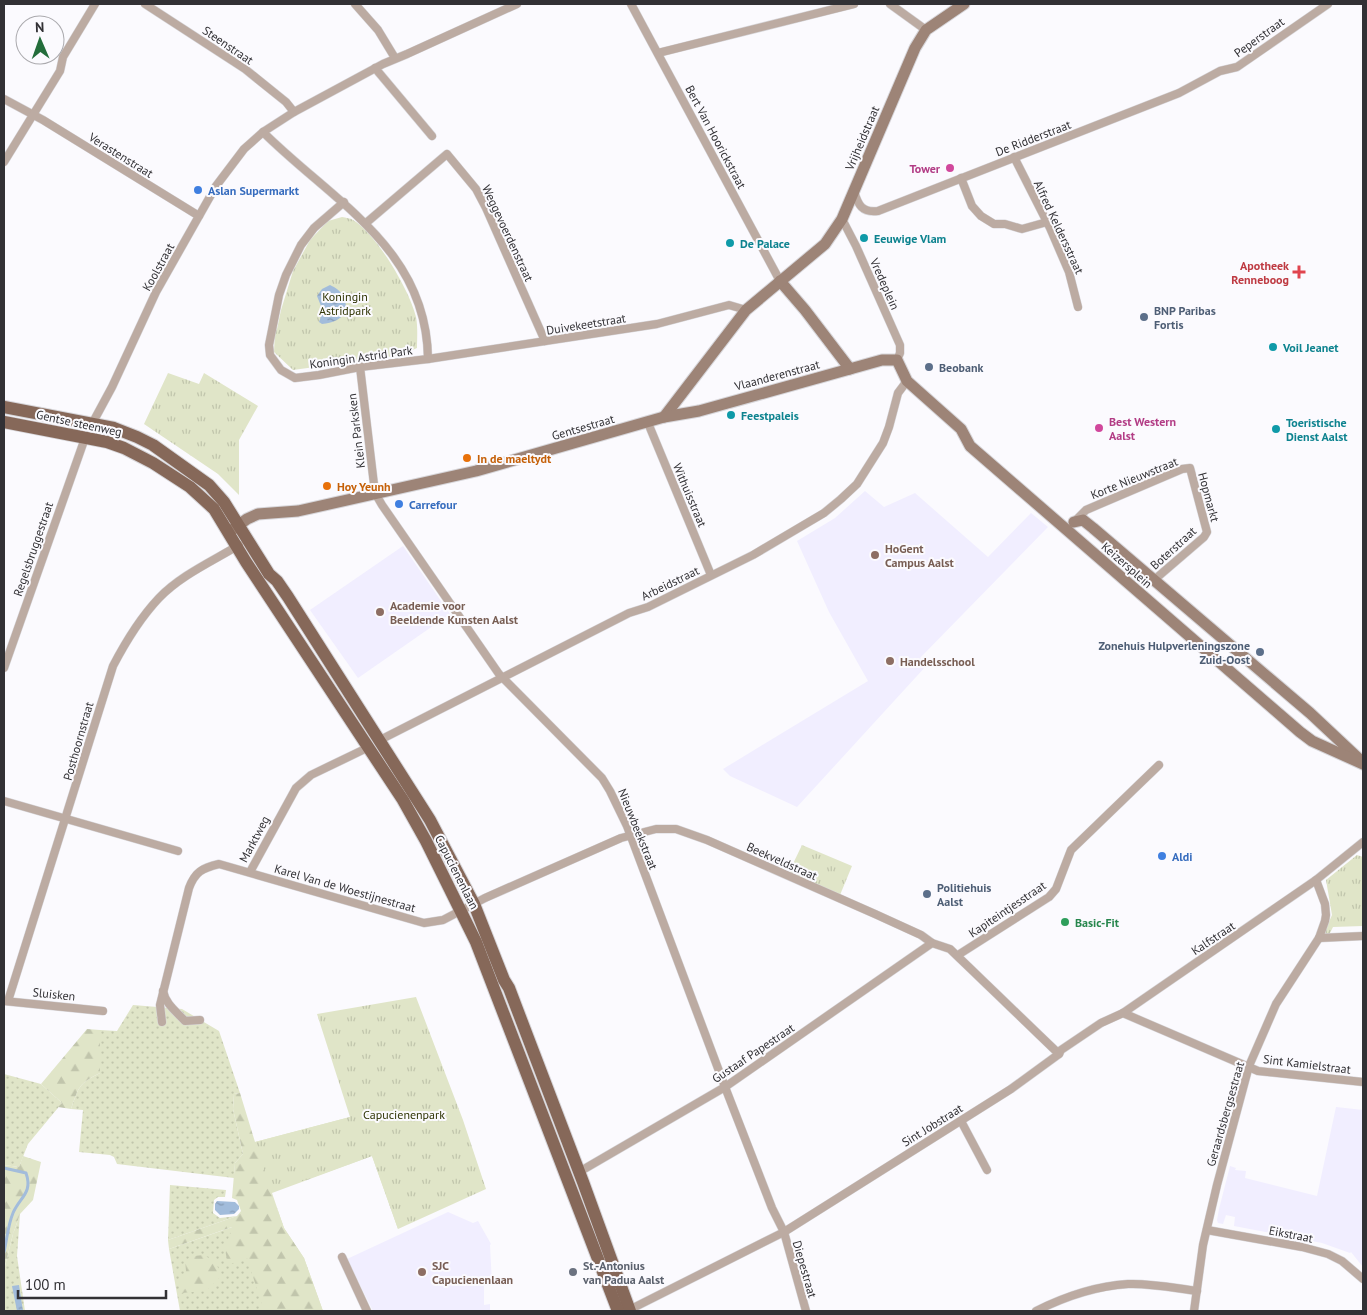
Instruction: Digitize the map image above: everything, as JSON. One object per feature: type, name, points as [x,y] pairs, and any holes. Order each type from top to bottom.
[{"type":"main road","name":"Gentse steenweg","points":[[4,407],[114,428],[153,445],[209,485],[224,502],[233,529]]},
{"type":"main road","name":"Gentse steenweg","points":[[4,422],[85,438],[124,448],[153,463],[190,487],[233,529]]},
{"type":"main road","points":[[85,438],[92,424]]},
{"type":"main road","name":"Capucienenlaan","points":[[233,529],[403,800],[461,910],[626,1311]]},
{"type":"main road","name":"Capucienenlaan","points":[[242,543],[288,597],[380,740],[430,820],[474,904],[504,980],[509,988],[579,1172],[626,1311]]},
{"type":"street","points":[[4,162],[60,71],[63,57],[95,4]]},
{"type":"street","name":"Steenstraat","points":[[145,4],[245,69],[286,102],[294,112]]},
{"type":"street","points":[[355,4],[378,30],[395,58]]},
{"type":"street","name":"Koolstraat","points":[[92,424],[156,292],[198,216],[216,186],[244,149],[262,132],[294,112],[375,68],[517,4]]},
{"type":"street","name":"Bert Van Hoorickstraat","points":[[631,4],[780,281]]},
{"type":"street","points":[[658,53],[854,4]]},
{"type":"street","points":[[890,4],[926,30]]},
{"type":"street","name":"Vrijheidstraat","points":[[780,281],[826,244],[842,219],[915,48],[926,30],[964,4]]},
{"type":"street","name":"Peperstraat","points":[[1228,69],[1237,67],[1328,4]]},
{"type":"street","points":[[375,68],[432,136]]},
{"type":"street","name":"De Ridderstraat","points":[[854,190],[860,207],[868,211],[875,211],[1179,93],[1220,71],[1228,69]]},
{"type":"street","name":"Verastenstraat","points":[[4,99],[32,116],[43,120],[198,216]]},
{"type":"street","name":"Koningin Astrid Park","points":[[262,132],[344,202],[366,223],[405,273],[414,292],[428,339],[428,359],[360,367],[295,378],[281,370],[270,355],[269,345],[279,296],[294,257],[314,228],[344,202]]},
{"type":"street","name":"Weggevoerdenstraat","points":[[366,223],[447,154],[476,189],[486,208],[545,341]]},
{"type":"street","name":"Alfred Keldersstraat","points":[[1014,158],[1047,222],[1069,272],[1078,307]]},
{"type":"street","points":[[961,178],[972,206],[981,216],[994,224],[1005,224],[1022,229],[1047,222]]},
{"type":"street","name":"Vredeplein","points":[[842,219],[900,345],[901,349],[897,360]]},
{"type":"street","points":[[664,417],[746,310],[780,281],[805,310],[850,369]]},
{"type":"street","name":"Duivekeetstraat","points":[[428,359],[657,324],[729,305],[746,310]]},
{"type":"street","name":"Vlaanderenstraat","points":[[664,417],[698,411],[882,360],[897,360]]},
{"type":"street","name":"Keizersplein","points":[[897,360],[907,381],[961,429],[970,446],[1071,526],[1292,726],[1312,741],[1363,763]]},
{"type":"street","name":"Klein Parksken","points":[[360,367],[375,492]]},
{"type":"street","name":"Arbeidstraat","points":[[380,740],[629,613],[648,607],[753,555],[824,513],[857,484],[883,443],[898,393],[907,381]]},
{"type":"street","name":"Gentsestraat","points":[[233,529],[258,514],[298,511],[375,492],[476,471],[664,417]]},
{"type":"street","name":"Withuisstraat","points":[[648,423],[712,575]]},
{"type":"street","name":"Regelsbruggestraat","points":[[4,668],[85,438]]},
{"type":"street","name":"Korte Nieuwstraat","points":[[1071,526],[1086,510],[1182,469],[1190,468]]},
{"type":"street","name":"Hopmarkt","points":[[1190,468],[1207,532]]},
{"type":"street","name":"Nieuwbeekstraat","points":[[375,492],[382,505],[499,674],[602,778],[610,791],[630,835],[772,1208],[784,1232]]},
{"type":"street","name":"Keizersplein","points":[[1071,526],[1083,520],[1322,725],[1363,763]]},
{"type":"street","name":"Boterstraat","points":[[1154,580],[1204,537],[1207,532]]},
{"type":"street","name":"Posthoornstraat","points":[[6,1001],[82,769],[83,759],[113,666],[128,639],[159,598],[187,576],[242,543]]},
{"type":"street","points":[[1312,741],[1323,734],[1322,725]]},
{"type":"street","name":"Marktweg","points":[[162,1022],[160,1005],[163,989],[193,878],[205,867],[219,864],[250,872],[296,788],[312,776],[369,747]]},
{"type":"street","name":"Kapiteintjesstraat","points":[[958,955],[1050,897],[1058,884],[1071,850],[1159,765]]},
{"type":"street","points":[[4,801],[178,851]]},
{"type":"street","name":"Beekveldstraat","points":[[461,910],[630,835],[656,829],[676,830],[707,840],[875,914],[932,943],[950,949],[1058,1054]]},
{"type":"street","name":"Kalfstraat","points":[[1123,1013],[1316,880],[1362,846]]},
{"type":"street","name":"Karel Van de Woestijnestraat","points":[[250,872],[424,924],[443,920],[461,910]]},
{"type":"street","name":"Geraardsbergsestraat","points":[[1194,1311],[1203,1245],[1249,1066],[1276,1004],[1319,938],[1326,915],[1325,904],[1316,880]]},
{"type":"street","points":[[1319,938],[1363,936]]},
{"type":"street","name":"Gustaaf Papestraat","points":[[579,1172],[725,1086],[932,943]]},
{"type":"street","points":[[163,989],[166,1000],[185,1020],[200,1020]]},
{"type":"street","name":"Sluisken","points":[[6,1001],[102,1010]]},
{"type":"street","points":[[1123,1013],[1249,1066]]},
{"type":"street","name":"Sint Jobstraat","points":[[626,1311],[784,1232],[1011,1089],[1061,1050],[1101,1023],[1123,1013]]},
{"type":"street","name":"Sint Kamielstraat","points":[[1249,1066],[1258,1071],[1363,1082]]},
{"type":"street","points":[[961,1121],[987,1170]]},
{"type":"street","name":"Eikstraat","points":[[1207,1230],[1302,1247],[1328,1254],[1342,1261],[1363,1279]]},
{"type":"street","name":"Diepestraat","points":[[784,1232],[806,1311]]},
{"type":"street","points":[[342,1258],[367,1311]]},
{"type":"street","points":[[1036,1311],[1061,1299],[1105,1287],[1128,1284],[1196,1291]]},
{"type":"shaded area","name":"Handelsschool","points":[[865,491],[884,507],[915,493],[988,557],[1031,513],[1048,527],[920,658],[927,665],[797,807],[730,776],[723,769],[868,681],[829,612],[797,541],[835,518]]},
{"type":"shaded area","name":"Academie voor Beeldende Kunsten Aalst","points":[[403,546],[450,614],[358,678],[310,610]]},
{"type":"shaded area","points":[[1336,1107],[1363,1110],[1363,1267],[1351,1252],[1322,1243],[1234,1226],[1235,1217],[1226,1215],[1223,1224],[1218,1223],[1219,1209],[1230,1166],[1236,1168],[1235,1170],[1246,1171],[1245,1178],[1317,1196]]},
{"type":"shaded area","name":"SJC Capucienenlaan","points":[[448,1212],[473,1223],[478,1221],[491,1244],[492,1284],[484,1286],[484,1305],[490,1304],[490,1311],[373,1311],[347,1259]]},
{"type":"green space","name":"Koningin Astridpark","points":[[342,217],[353,220],[362,227],[372,237],[391,264],[413,306],[416,317],[417,348],[402,355],[293,370],[274,352],[275,331],[293,271],[310,240],[328,221]]},
{"type":"green space","points":[[168,373],[199,384],[204,373],[258,406],[239,440],[239,495],[218,474],[144,424]]},
{"type":"green space","points":[[802,845],[852,866],[840,895],[789,872]]},
{"type":"green space","points":[[1357,855],[1363,857],[1363,926],[1333,927],[1329,935],[1323,935],[1332,915],[1326,880]]},
{"type":"green space","points":[[416,997],[398,1229],[372,1156],[272,1193],[284,1228],[304,1258],[323,1311],[264,1311],[247,1258],[228,1265],[225,1249],[232,1227],[169,1249],[168,1240],[237,1216],[241,1211],[237,1200],[232,1198],[235,1163],[243,1154],[233,1109],[234,1094],[240,1093],[255,1142],[350,1117]]},
{"type":"green space","name":"Capucienenpark","points":[[416,997],[463,1120],[486,1189],[398,1229],[372,1156],[272,1192],[255,1142],[350,1117],[317,1014]]},
{"type":"green space","points":[[133,1005],[182,1009],[219,1031],[240,1093],[234,1094],[233,1109],[243,1154],[235,1163],[234,1178],[117,1164],[114,1157],[110,1155],[79,1152],[83,1110],[71,1109],[83,1083],[100,1073],[100,1030],[117,1031]]},
{"type":"green space","points":[[87,1029],[100,1030],[100,1073],[83,1083],[71,1109],[58,1107],[62,1103],[41,1084]]},
{"type":"green space","points":[[4,1074],[41,1084],[62,1103],[28,1144],[19,1167],[4,1165]]},
{"type":"green space","points":[[23,1156],[41,1162],[33,1200],[20,1214],[4,1270],[4,1165],[19,1167]]},
{"type":"green space","points":[[170,1185],[226,1190],[225,1197],[218,1197],[214,1200],[213,1213],[220,1218],[237,1216],[168,1240]]},
{"type":"green space","points":[[278,1211],[284,1228],[304,1258],[323,1311],[180,1311],[169,1249]]},
{"type":"green space","points":[[20,1214],[17,1256],[25,1311],[4,1311],[4,1270]]},
{"type":"green space","points":[[204,1255],[215,1262],[222,1275],[206,1291],[181,1293],[179,1285],[186,1271],[185,1260],[194,1256]]},
{"type":"water","points":[[330,285],[343,295],[347,311],[342,317],[330,323],[322,324],[319,322],[323,311],[317,296],[322,289]]},
{"type":"water","points":[[217,1201],[235,1202],[239,1209],[234,1214],[220,1215],[215,1210]]},
{"type":"water","points":[[19,1285],[23,1311],[17,1311],[12,1286]]},
{"type":"waterway","points":[[4,1168],[26,1173],[28,1180],[27,1190],[11,1218],[4,1252]]},
{"type":"place","name":"Tower","points":[[950,168]]},
{"type":"place","name":"Aslan Supermarkt","points":[[198,190]]},
{"type":"place","name":"Eeuwige Vlam","points":[[864,238]]},
{"type":"place","name":"De Palace","points":[[730,243]]},
{"type":"place","name":"Apotheek Renneboog","points":[[1299,272]]},
{"type":"place","name":"BNP Paribas Fortis","points":[[1144,317]]},
{"type":"place","name":"Voil Jeanet","points":[[1273,347]]},
{"type":"place","name":"Beobank","points":[[929,367]]},
{"type":"place","name":"Feestpaleis","points":[[731,415]]},
{"type":"place","name":"Best Western Aalst","points":[[1099,428]]},
{"type":"place","name":"Toeristische Dienst Aalst","points":[[1276,429]]},
{"type":"place","name":"In de maeltydt","points":[[467,458]]},
{"type":"place","name":"Hoy Yeunh","points":[[327,486]]},
{"type":"place","name":"Carrefour","points":[[399,504]]},
{"type":"place","name":"HoGent Campus Aalst","points":[[875,555]]},
{"type":"place","name":"Academie voor Beeldende Kunsten Aalst","points":[[380,612]]},
{"type":"place","name":"Zonehuis Hulpverleningszone Zuid-Oost","points":[[1260,652]]},
{"type":"place","name":"Handelsschool","points":[[890,661]]},
{"type":"place","name":"Aldi","points":[[1162,856]]},
{"type":"place","name":"Politiehuis Aalst","points":[[927,894]]},
{"type":"place","name":"Basic-Fit","points":[[1065,922]]},
{"type":"place","name":"SJC Capucienenlaan","points":[[422,1272]]},
{"type":"place","name":"St.-Antonius van Padua Aalst","points":[[573,1272]]}]
